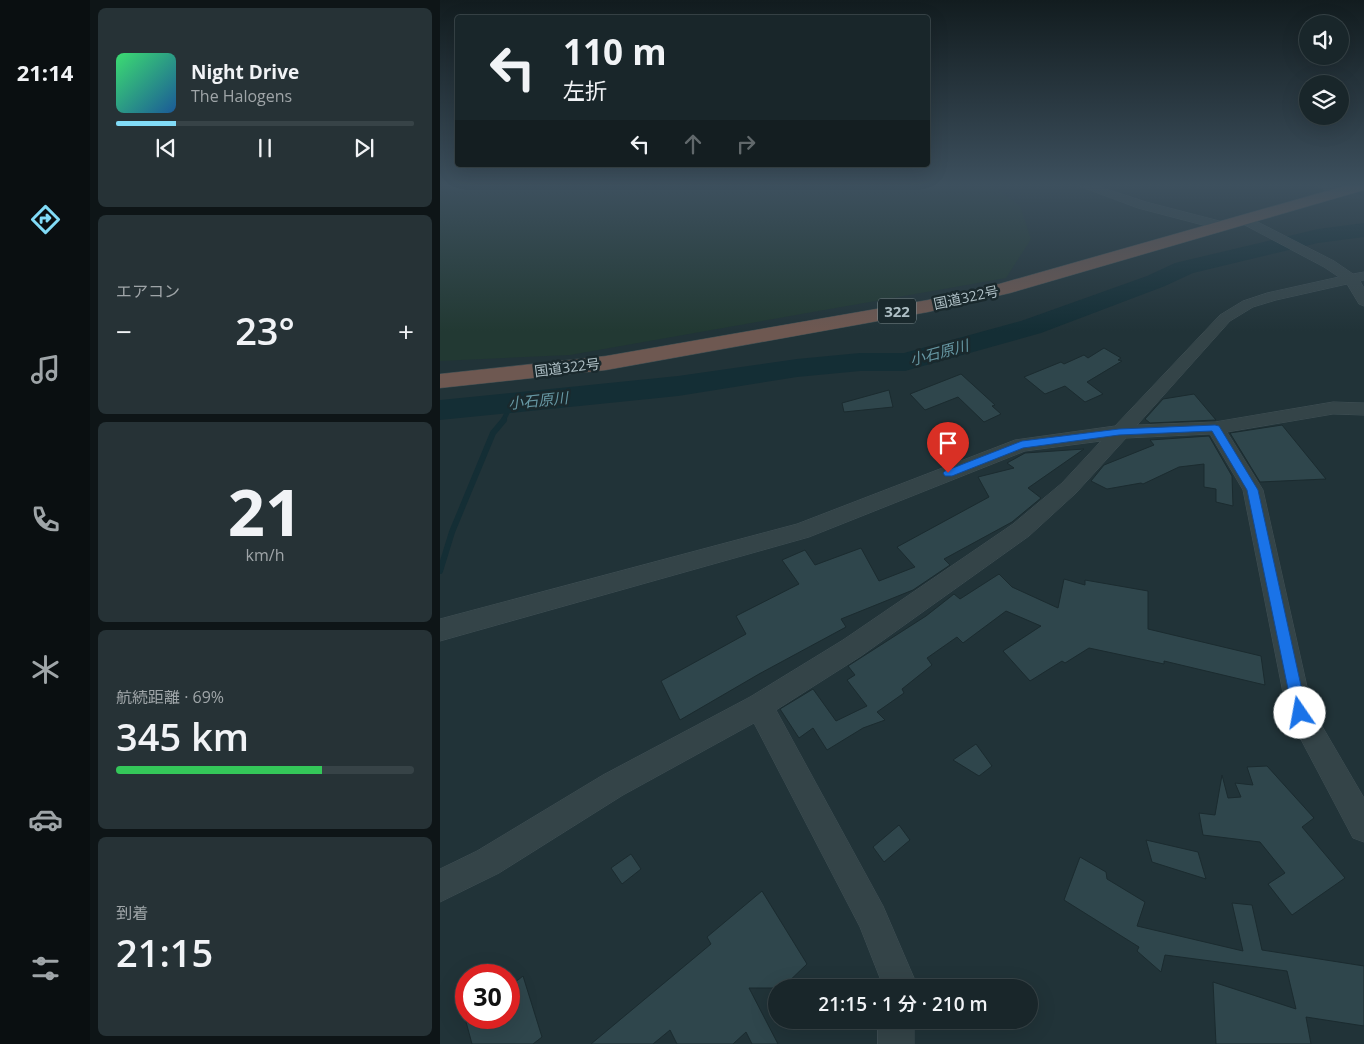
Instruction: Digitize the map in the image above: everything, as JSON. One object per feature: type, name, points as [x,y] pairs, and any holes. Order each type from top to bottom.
[{"type":"highway","name":"国道322号","points":[[440,382],[606,363],[928,306],[1003,289],[1195,234]]},
{"type":"street","points":[[1273,234],[1358,278],[1364,301]]},
{"type":"street","points":[[440,886],[488,862],[613,785],[759,706],[852,648],[1021,530],[1070,488],[1119,432],[1225,318],[1248,304],[1272,296],[1358,278]]},
{"type":"street","points":[[440,630],[801,530],[1022,445],[1119,432],[1215,428],[1333,408],[1364,409]]},
{"type":"street","points":[[1215,428],[1253,490],[1300,713],[1364,827]]},
{"type":"street","points":[[759,706],[872,917],[897,979]]},
{"type":"street","points":[[896,1029],[896,1044]]},
{"type":"green space","points":[[440,234],[1029,234],[1031,239],[1006,278],[570,355],[440,361]]},
{"type":"building","points":[[1104,348],[1121,358],[1118,360],[1122,361],[1087,382],[1103,394],[1085,402],[1065,386],[1045,394],[1024,377],[1061,362],[1064,364],[1084,355],[1088,358]]},
{"type":"building","points":[[961,374],[995,405],[992,406],[1001,414],[984,422],[958,397],[925,410],[910,394]]},
{"type":"building","points":[[889,390],[893,407],[844,412],[842,403]]},
{"type":"building","points":[[1194,394],[1216,420],[1150,423],[1145,419],[1163,399]]},
{"type":"building","points":[[1282,425],[1326,479],[1260,482],[1230,433]]},
{"type":"building","points":[[1209,436],[1232,476],[1233,506],[1216,502],[1216,489],[1204,487],[1204,464],[1179,467],[1143,484],[1107,489],[1091,481],[1104,465],[1154,445],[1150,440]]},
{"type":"building","points":[[1084,449],[1028,488],[1041,498],[1012,522],[944,559],[950,565],[913,590],[841,619],[846,627],[759,674],[680,720],[661,681],[746,634],[736,616],[799,584],[782,560],[805,550],[815,565],[861,548],[879,581],[915,567],[897,547],[989,497],[978,477],[1014,468],[1007,463],[1025,453]]},
{"type":"building","points":[[999,574],[1012,587],[1058,608],[1064,579],[1085,585],[1085,580],[1148,591],[1148,629],[1261,656],[1265,685],[1164,661],[1164,664],[1089,648],[1065,663],[1062,661],[1030,681],[1003,651],[1041,626],[1006,611],[963,643],[957,637],[927,658],[932,665],[902,689],[904,693],[877,712],[885,720],[863,728],[827,750],[813,728],[799,738],[780,709],[813,689],[836,721],[867,706],[847,680],[855,675],[848,666],[926,616],[954,594],[960,599]]},
{"type":"building","points":[[976,744],[992,766],[979,776],[953,760]]},
{"type":"building","points":[[1267,766],[1314,818],[1302,827],[1345,878],[1292,915],[1268,884],[1285,873],[1260,842],[1203,835],[1199,813],[1215,815],[1222,775],[1228,798],[1241,797],[1235,783],[1253,785],[1247,767]]},
{"type":"building","points":[[899,825],[910,840],[884,862],[873,847]]},
{"type":"building","points":[[1146,840],[1198,852],[1206,879],[1152,862]]},
{"type":"building","points":[[631,854],[641,869],[622,884],[611,868]]},
{"type":"building","points":[[1080,857],[1106,872],[1107,879],[1145,902],[1137,926],[1243,951],[1232,903],[1252,905],[1262,950],[1364,966],[1364,1026],[1306,1017],[1311,1044],[1216,1044],[1213,982],[1296,1009],[1287,971],[1165,955],[1161,972],[1137,951],[1139,947],[1064,900]]},
{"type":"building","points":[[762,891],[807,964],[791,979],[768,979],[768,988],[749,988],[768,1025],[768,1029],[770,1029],[778,1044],[752,1044],[746,1032],[733,1044],[677,1044],[670,1030],[653,1044],[591,1044],[711,944],[707,937]]},
{"type":"building","points":[[523,976],[542,1037],[533,1044],[472,1044],[468,1029],[520,1029],[520,978]]},
{"type":"waterway","name":"小石原川","points":[[440,410],[678,386],[797,368],[860,362],[905,362],[1031,327],[1156,281],[1184,268],[1318,236],[1335,234]]},
{"type":"waterway","points":[[503,421],[512,402]]},
{"type":"waterway","points":[[440,571],[452,532],[493,433],[504,420]]},
{"type":"route","points":[[948,473],[1022,445],[1119,432],[1215,428],[1253,490],[1300,713]]}]
